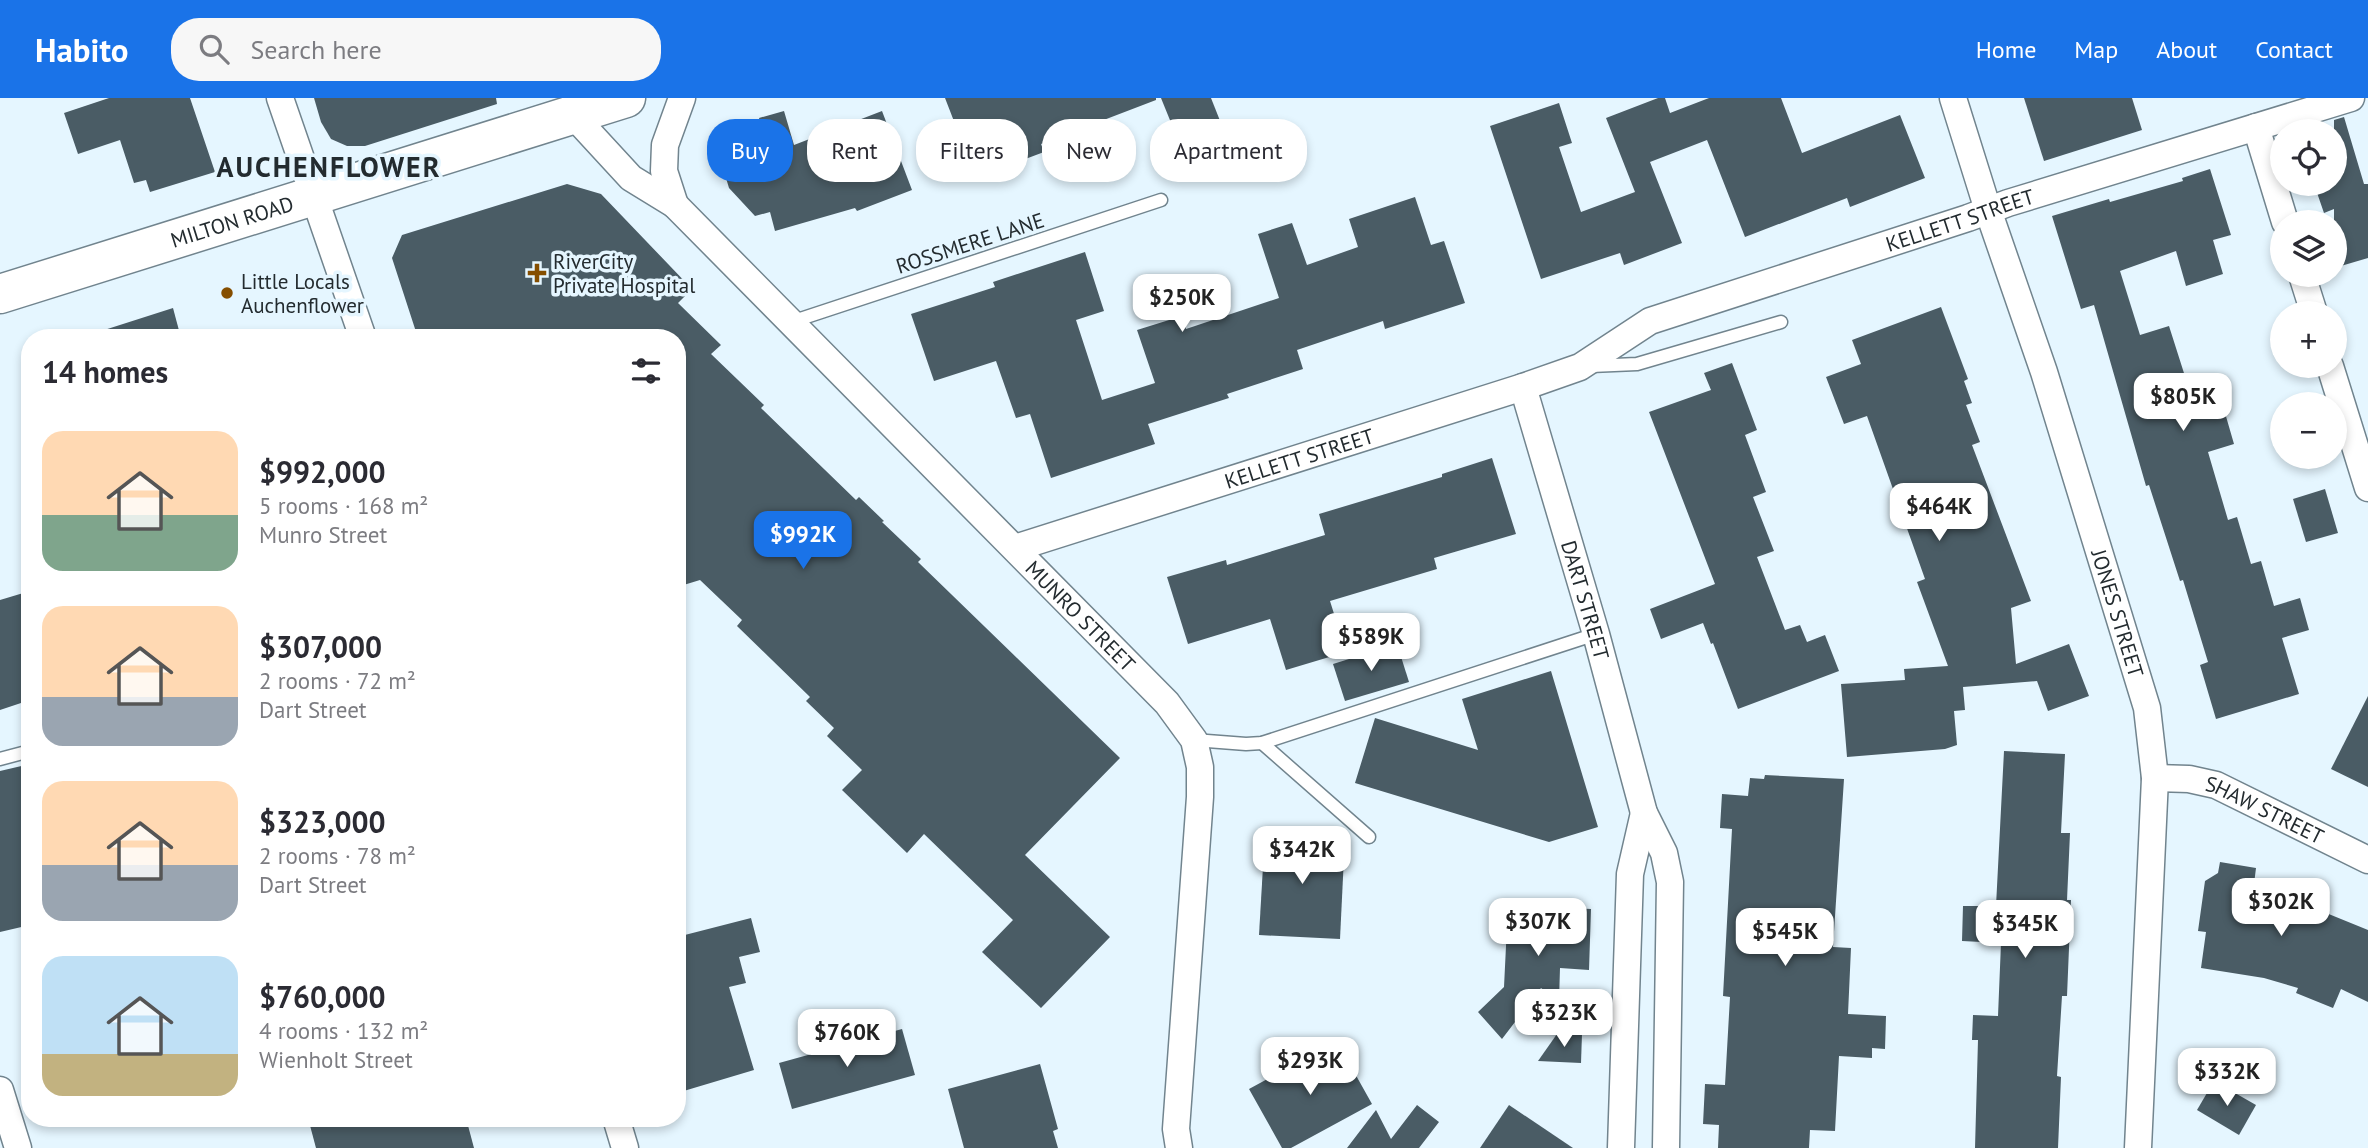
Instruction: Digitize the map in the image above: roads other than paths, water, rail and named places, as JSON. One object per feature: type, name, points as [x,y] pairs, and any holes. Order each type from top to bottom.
[{"type":"main road","name":"MILTON ROAD","points":[[0,294],[626,98]]},
{"type":"street","points":[[280,98],[360,329]]},
{"type":"street","name":"MUNRO STREET","points":[[675,205],[664,171],[664,145],[681,98]]},
{"type":"street","name":"JONES STREET","points":[[1953,98],[1988,210],[2045,372],[2147,708],[2155,778],[2138,1148]]},
{"type":"street","name":"KELLETT STREET","points":[[1015,548],[1580,367],[1650,321],[1988,210],[2351,98]]},
{"type":"street","name":"MUNRO STREET","points":[[572,114],[631,178],[675,205],[1167,703],[1194,740],[1200,767],[1200,797],[1176,1129],[1179,1148]]},
{"type":"street","points":[[2256,127],[2281,210]]},
{"type":"street","points":[[2334,378],[2368,488]]},
{"type":"street","name":"DART STREET","points":[[1523,387],[1596,634],[1644,813],[1664,853],[1670,882],[1666,1148]]},
{"type":"street","name":"SHAW STREET","points":[[2155,778],[2189,779],[2216,785],[2368,860]]},
{"type":"street","name":"DART STREET","points":[[1622,1148],[1630,874],[1644,813]]},
{"type":"street","points":[[0,1090],[18,1148]]},
{"type":"street","points":[[618,1127],[625,1148]]},
{"type":"lane","name":"ROSSMERE LANE","points":[[791,322],[1161,200]]},
{"type":"lane","name":"KELLETT STREET","points":[[1580,367],[1637,364],[1781,322]]},
{"type":"lane","points":[[1194,740],[1262,743],[1596,634]]},
{"type":"lane","points":[[1262,743],[1369,837]]},
{"type":"lane","points":[[0,759],[21,753]]},
{"type":"place","name":"RiverCity Private Hospital","points":[[537,273]]},
{"type":"place","name":"Little Locals Auchenflower","points":[[227,293]]},
{"type":"district","name":"AUCHENFLOWER","points":[[329,166]]}]
